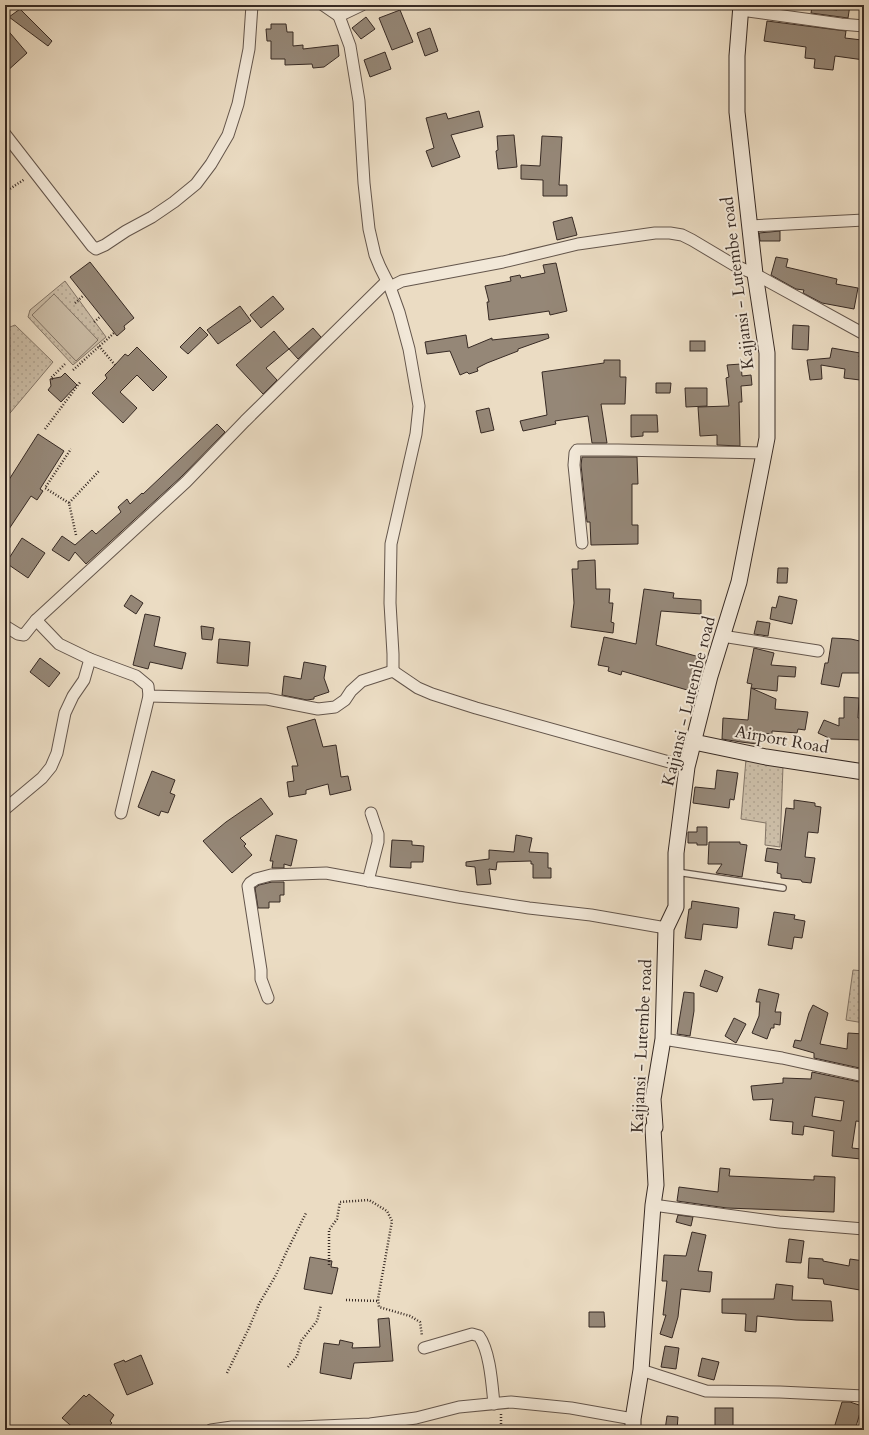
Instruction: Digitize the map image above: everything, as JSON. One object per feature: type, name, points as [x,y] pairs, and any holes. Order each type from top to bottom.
[{"type":"street","points":[[5,134],[74,225],[92,246],[96,248],[104,245],[152,217],[174,202],[196,184],[211,164],[228,135],[238,104],[249,49],[252,5]]},
{"type":"street","points":[[323,5],[339,16],[350,46],[359,101],[364,183],[369,229],[375,255],[388,284],[409,349],[419,406],[416,434],[391,544],[390,603],[394,654],[393,671]]},
{"type":"street","points":[[339,16],[362,5]]},
{"type":"street","points":[[741,8],[841,24],[864,26]]},
{"type":"street","name":"Kajjansi - Lutembe road","points":[[633,1425],[641,1370],[653,1205],[656,1185],[653,1099],[663,1039],[666,928],[676,907],[676,853],[687,767],[710,676],[739,582],[767,438],[767,353],[755,274],[737,112],[737,56],[741,8]]},
{"type":"street","points":[[750,226],[864,220]]},
{"type":"street","points":[[5,626],[18,634],[24,635],[36,620],[186,482],[245,421],[388,284],[503,262],[578,244],[655,233],[670,233],[682,235],[692,240],[734,265],[755,274],[864,334]]},
{"type":"street","points":[[582,543],[574,465],[575,453],[577,450],[764,453]]},
{"type":"street","points":[[36,620],[59,644],[90,659],[136,676],[148,686],[149,696],[121,813]]},
{"type":"street","points":[[722,636],[818,651]]},
{"type":"street","points":[[5,809],[42,778],[51,767],[57,753],[65,713],[84,680],[90,659]]},
{"type":"street","points":[[149,696],[268,699],[318,709],[335,707],[345,700],[351,691],[362,681],[393,671]]},
{"type":"street","points":[[393,671],[418,688],[445,698],[687,767]]},
{"type":"street","name":"Airport Road","points":[[694,742],[766,757],[864,772]]},
{"type":"street","points":[[368,882],[378,842],[378,834],[371,813]]},
{"type":"street","points":[[268,998],[261,979],[248,884],[256,878],[266,876],[326,873],[368,882],[458,897],[529,908],[591,915],[666,928]]},
{"type":"street","points":[[663,1039],[782,1058],[864,1076]]},
{"type":"street","points":[[653,1205],[779,1222],[864,1229]]},
{"type":"street","points":[[424,1348],[472,1334],[479,1336],[484,1345],[498,1404]]},
{"type":"street","points":[[641,1370],[706,1391],[780,1392],[864,1396]]},
{"type":"street","points":[[210,1430],[232,1427],[299,1427],[370,1424],[416,1418],[459,1407],[511,1402],[571,1408],[633,1425]]},
{"type":"lane","points":[[676,872],[783,888]]},
{"type":"path","points":[[5,192],[35,173]]},
{"type":"path","points":[[75,303],[84,295]]},
{"type":"path","points":[[94,322],[101,316]]},
{"type":"path","points":[[73,370],[114,333]]},
{"type":"path","points":[[99,346],[115,364]]},
{"type":"path","points":[[53,379],[51,378],[66,363]]},
{"type":"path","points":[[45,429],[81,381]]},
{"type":"path","points":[[71,449],[45,488],[69,503],[76,535]]},
{"type":"path","points":[[69,503],[99,471]]},
{"type":"path","points":[[329,1266],[329,1230],[336,1219],[340,1202],[369,1200],[387,1211],[392,1221],[378,1301],[379,1307],[410,1316],[420,1322],[424,1348]]},
{"type":"path","points":[[227,1373],[259,1304],[276,1276],[306,1213]]},
{"type":"path","points":[[346,1300],[378,1301]]},
{"type":"path","points":[[288,1367],[297,1356],[301,1340],[317,1320],[321,1305]]},
{"type":"path","points":[[498,1404],[501,1430]]},
{"type":"shaded area","points":[[65,281],[106,337],[73,365],[28,317],[30,310]]},
{"type":"shaded area","points":[[54,294],[98,340],[76,361],[32,315]]},
{"type":"shaded area","points":[[15,325],[53,362],[5,419],[5,329]]},
{"type":"shaded area","points":[[746,759],[783,766],[780,847],[765,845],[766,823],[741,819]]},
{"type":"shaded area","points":[[853,970],[864,971],[864,1023],[846,1020]]},
{"type":"building","points":[[838,5],[850,5],[848,18],[811,13],[812,7],[837,10]]},
{"type":"building","points":[[20,9],[52,41],[48,46],[9,17]]},
{"type":"building","points":[[400,10],[413,42],[392,50],[379,18]]},
{"type":"building","points":[[366,17],[375,29],[361,39],[352,28]]},
{"type":"building","points":[[767,21],[846,31],[845,38],[862,40],[862,43],[864,43],[864,60],[835,56],[833,70],[814,68],[815,59],[805,58],[806,47],[764,41]]},
{"type":"building","points":[[271,24],[286,24],[287,32],[293,32],[293,46],[303,45],[303,49],[338,45],[339,56],[324,67],[313,68],[312,64],[285,65],[285,59],[271,59],[271,41],[267,41],[266,29],[271,29]]},
{"type":"building","points":[[5,27],[27,53],[5,73]]},
{"type":"building","points":[[430,28],[438,51],[425,56],[417,33]]},
{"type":"building","points":[[385,52],[391,69],[370,77],[364,60]]},
{"type":"building","points":[[479,111],[483,127],[451,135],[460,157],[432,167],[426,151],[434,148],[426,118],[446,113],[448,119]]},
{"type":"building","points":[[514,135],[517,167],[498,169],[496,151],[498,150],[497,136]]},
{"type":"building","points":[[542,136],[562,137],[559,185],[567,185],[567,196],[543,196],[543,180],[521,179],[521,165],[540,166]]},
{"type":"building","points":[[572,217],[577,235],[557,240],[553,222]]},
{"type":"building","points":[[780,231],[780,241],[760,241],[759,233]]},
{"type":"building","points":[[776,257],[788,259],[786,267],[837,279],[836,284],[858,288],[854,309],[822,303],[803,293],[804,290],[796,289],[771,275]]},
{"type":"building","points":[[90,262],[134,318],[124,326],[125,329],[117,336],[70,277]]},
{"type":"building","points":[[556,263],[567,311],[550,315],[549,311],[489,320],[487,302],[489,302],[485,286],[511,281],[510,277],[520,275],[521,278],[545,273],[543,265]]},
{"type":"building","points":[[273,296],[284,309],[261,328],[250,315]]},
{"type":"building","points":[[240,306],[251,321],[218,344],[207,330]]},
{"type":"building","points":[[793,325],[809,326],[808,350],[792,349]]},
{"type":"building","points":[[200,327],[208,335],[188,354],[180,347]]},
{"type":"building","points":[[313,328],[321,337],[298,359],[289,349]]},
{"type":"building","points":[[274,331],[289,349],[266,368],[277,380],[263,394],[236,365]]},
{"type":"building","points":[[548,334],[549,338],[518,349],[518,351],[487,363],[477,368],[478,371],[469,374],[467,372],[460,375],[450,351],[427,354],[425,342],[466,335],[468,348],[492,338],[492,340]]},
{"type":"building","points":[[690,341],[705,341],[705,351],[690,351]]},
{"type":"building","points":[[137,347],[167,377],[153,391],[137,375],[120,392],[137,408],[123,423],[92,393],[107,378],[105,375],[125,354],[128,356]]},
{"type":"building","points":[[832,348],[860,353],[859,357],[863,357],[860,380],[844,378],[845,369],[821,365],[822,379],[810,380],[807,360],[830,358]]},
{"type":"building","points":[[604,360],[620,360],[620,377],[626,377],[625,404],[601,404],[607,443],[592,443],[588,416],[555,421],[556,424],[523,431],[520,421],[547,415],[542,372],[604,363]]},
{"type":"building","points":[[741,364],[742,376],[751,375],[752,385],[741,386],[742,402],[739,402],[740,446],[717,445],[717,435],[700,436],[698,407],[729,406],[726,378],[729,377],[727,365]]},
{"type":"building","points":[[65,373],[77,385],[61,402],[48,390],[51,386],[50,379],[61,377]]},
{"type":"building","points":[[656,383],[671,383],[670,393],[656,393]]},
{"type":"building","points":[[685,388],[707,388],[707,406],[686,407]]},
{"type":"building","points":[[489,408],[494,430],[481,433],[476,411]]},
{"type":"building","points":[[631,415],[657,415],[658,432],[643,432],[643,436],[631,437]]},
{"type":"building","points":[[217,424],[225,432],[181,477],[86,564],[75,552],[69,561],[52,550],[62,536],[75,545],[92,530],[96,534],[121,512],[118,507],[127,499],[130,504],[142,493],[143,494]]},
{"type":"building","points":[[38,434],[64,451],[40,489],[43,491],[37,500],[31,496],[5,535],[5,486]]},
{"type":"building","points":[[582,457],[637,457],[638,484],[632,484],[632,525],[638,525],[638,544],[591,545],[590,522],[587,522],[581,465]]},
{"type":"building","points":[[22,538],[45,553],[28,578],[6,563]]},
{"type":"building","points":[[595,560],[596,589],[610,589],[609,603],[613,603],[611,622],[614,623],[613,633],[571,627],[574,603],[572,569],[578,569],[578,561]]},
{"type":"building","points":[[778,568],[788,568],[787,583],[777,583]]},
{"type":"building","points":[[644,589],[674,593],[673,598],[701,600],[701,614],[661,611],[656,645],[703,658],[694,692],[622,671],[621,675],[608,671],[609,667],[598,665],[604,637],[636,644]]},
{"type":"building","points":[[131,595],[143,603],[136,614],[124,606]]},
{"type":"building","points":[[779,596],[797,600],[792,624],[770,619],[772,607],[776,608]]},
{"type":"building","points":[[145,614],[160,617],[154,646],[186,653],[182,669],[150,662],[148,669],[133,665]]},
{"type":"building","points":[[757,621],[770,623],[768,636],[754,634]]},
{"type":"building","points":[[201,626],[214,628],[212,640],[202,639]]},
{"type":"building","points":[[832,638],[851,639],[864,642],[864,673],[842,673],[839,687],[821,684],[825,663],[828,663]]},
{"type":"building","points":[[219,639],[250,642],[248,666],[217,663]]},
{"type":"building","points":[[754,648],[774,653],[771,665],[796,667],[795,677],[778,676],[777,691],[751,688],[752,684],[747,683]]},
{"type":"building","points":[[40,658],[60,673],[49,687],[30,672]]},
{"type":"building","points":[[304,662],[326,666],[324,678],[329,692],[314,697],[314,699],[307,700],[282,695],[284,676],[301,679]]},
{"type":"building","points":[[751,688],[776,699],[775,709],[808,712],[805,730],[798,729],[797,733],[772,731],[772,734],[759,733],[757,744],[722,739],[723,718],[748,720]]},
{"type":"building","points":[[844,697],[859,698],[858,718],[864,718],[864,740],[831,739],[818,733],[824,720],[839,726],[839,718],[844,718]]},
{"type":"building","points":[[315,719],[323,747],[336,745],[341,777],[348,776],[351,790],[330,795],[328,784],[306,790],[306,794],[289,797],[287,782],[294,781],[292,766],[298,766],[287,727]]},
{"type":"building","points":[[717,770],[738,773],[734,800],[730,799],[729,808],[693,803],[695,787],[715,789]]},
{"type":"building","points":[[152,771],[175,780],[170,793],[175,795],[168,813],[161,811],[159,816],[138,807]]},
{"type":"building","points":[[261,798],[273,814],[240,838],[246,844],[244,846],[252,855],[232,873],[203,841],[226,822]]},
{"type":"building","points":[[794,800],[815,803],[815,806],[821,807],[818,833],[808,832],[805,857],[815,858],[811,883],[802,882],[801,880],[781,878],[781,874],[777,873],[778,863],[765,861],[767,848],[781,850],[786,808],[794,809]]},
{"type":"building","points":[[697,827],[707,827],[707,845],[688,843],[688,832],[697,832]]},
{"type":"building","points":[[276,835],[297,840],[291,866],[284,864],[284,868],[272,868],[273,861],[270,861]]},
{"type":"building","points":[[516,835],[532,838],[529,852],[548,853],[548,868],[551,868],[551,878],[533,878],[533,864],[531,864],[531,861],[497,862],[496,870],[489,869],[491,884],[477,885],[475,867],[466,866],[466,862],[489,859],[489,850],[514,852]]},
{"type":"building","points":[[392,840],[412,841],[412,845],[424,846],[423,862],[411,862],[411,868],[390,867]]},
{"type":"building","points":[[709,842],[740,842],[740,844],[747,845],[742,877],[716,873],[722,864],[708,864]]},
{"type":"building","points":[[272,882],[284,882],[284,895],[280,895],[280,902],[269,902],[269,908],[258,908],[255,888],[259,885]]},
{"type":"building","points":[[692,901],[739,908],[737,928],[703,924],[701,940],[685,938],[689,909],[691,909]]},
{"type":"building","points":[[774,912],[795,915],[794,919],[805,921],[802,938],[794,937],[792,949],[768,945]]},
{"type":"building","points":[[705,970],[723,977],[717,992],[700,986]]},
{"type":"building","points":[[759,989],[779,994],[775,1012],[781,1012],[780,1025],[774,1024],[774,1028],[771,1028],[767,1039],[752,1033],[759,1016],[760,1002],[756,1002]]},
{"type":"building","points":[[684,992],[694,993],[694,1011],[690,1036],[677,1034]]},
{"type":"building","points":[[813,1005],[828,1013],[820,1044],[847,1049],[848,1033],[864,1034],[864,1069],[814,1058],[814,1053],[793,1047],[795,1040],[801,1041],[809,1013]]},
{"type":"building","points":[[734,1018],[746,1024],[736,1043],[725,1036]]},
{"type":"building","points":[[812,1072],[864,1083],[864,1122],[856,1121],[852,1148],[861,1149],[861,1159],[832,1156],[834,1131],[804,1126],[803,1135],[792,1134],[793,1122],[770,1120],[773,1099],[753,1100],[751,1086],[783,1083],[783,1078],[811,1079]],"holes":[[[815,1097],[844,1101],[841,1121],[812,1116]]]},
{"type":"building","points":[[720,1168],[730,1169],[729,1176],[814,1180],[814,1176],[835,1177],[834,1212],[727,1208],[677,1201],[679,1187],[718,1192]]},
{"type":"building","points":[[678,1215],[693,1217],[691,1226],[676,1222]]},
{"type":"building","points":[[692,1232],[706,1235],[698,1271],[712,1272],[710,1292],[681,1289],[678,1317],[672,1338],[660,1334],[666,1315],[663,1315],[667,1281],[662,1281],[664,1255],[686,1256]]},
{"type":"building","points":[[789,1239],[804,1241],[801,1263],[786,1262]]},
{"type":"building","points":[[310,1257],[332,1261],[331,1267],[338,1268],[332,1294],[304,1289]]},
{"type":"building","points":[[809,1258],[823,1259],[823,1261],[849,1266],[850,1259],[864,1261],[860,1290],[824,1284],[823,1279],[808,1278]]},
{"type":"building","points":[[776,1284],[793,1286],[792,1300],[831,1301],[833,1321],[796,1320],[757,1316],[756,1332],[745,1331],[746,1314],[722,1313],[722,1299],[774,1299]]},
{"type":"building","points":[[589,1312],[604,1312],[605,1327],[589,1327]]},
{"type":"building","points":[[389,1318],[393,1361],[354,1363],[351,1379],[320,1373],[324,1343],[339,1345],[340,1340],[353,1343],[352,1348],[380,1347],[378,1319]]},
{"type":"building","points":[[665,1346],[679,1348],[676,1369],[661,1367]]},
{"type":"building","points":[[141,1355],[153,1384],[127,1395],[114,1364],[124,1360],[125,1362]]},
{"type":"building","points":[[702,1358],[719,1362],[714,1380],[698,1376]]},
{"type":"building","points":[[89,1394],[114,1415],[110,1421],[112,1423],[106,1430],[76,1430],[62,1418],[84,1395],[86,1397]]},
{"type":"building","points":[[842,1402],[850,1402],[862,1406],[855,1430],[841,1430],[834,1428]]},
{"type":"building","points":[[715,1408],[733,1408],[733,1430],[715,1430]]},
{"type":"building","points":[[667,1416],[678,1417],[677,1430],[665,1430]]}]
